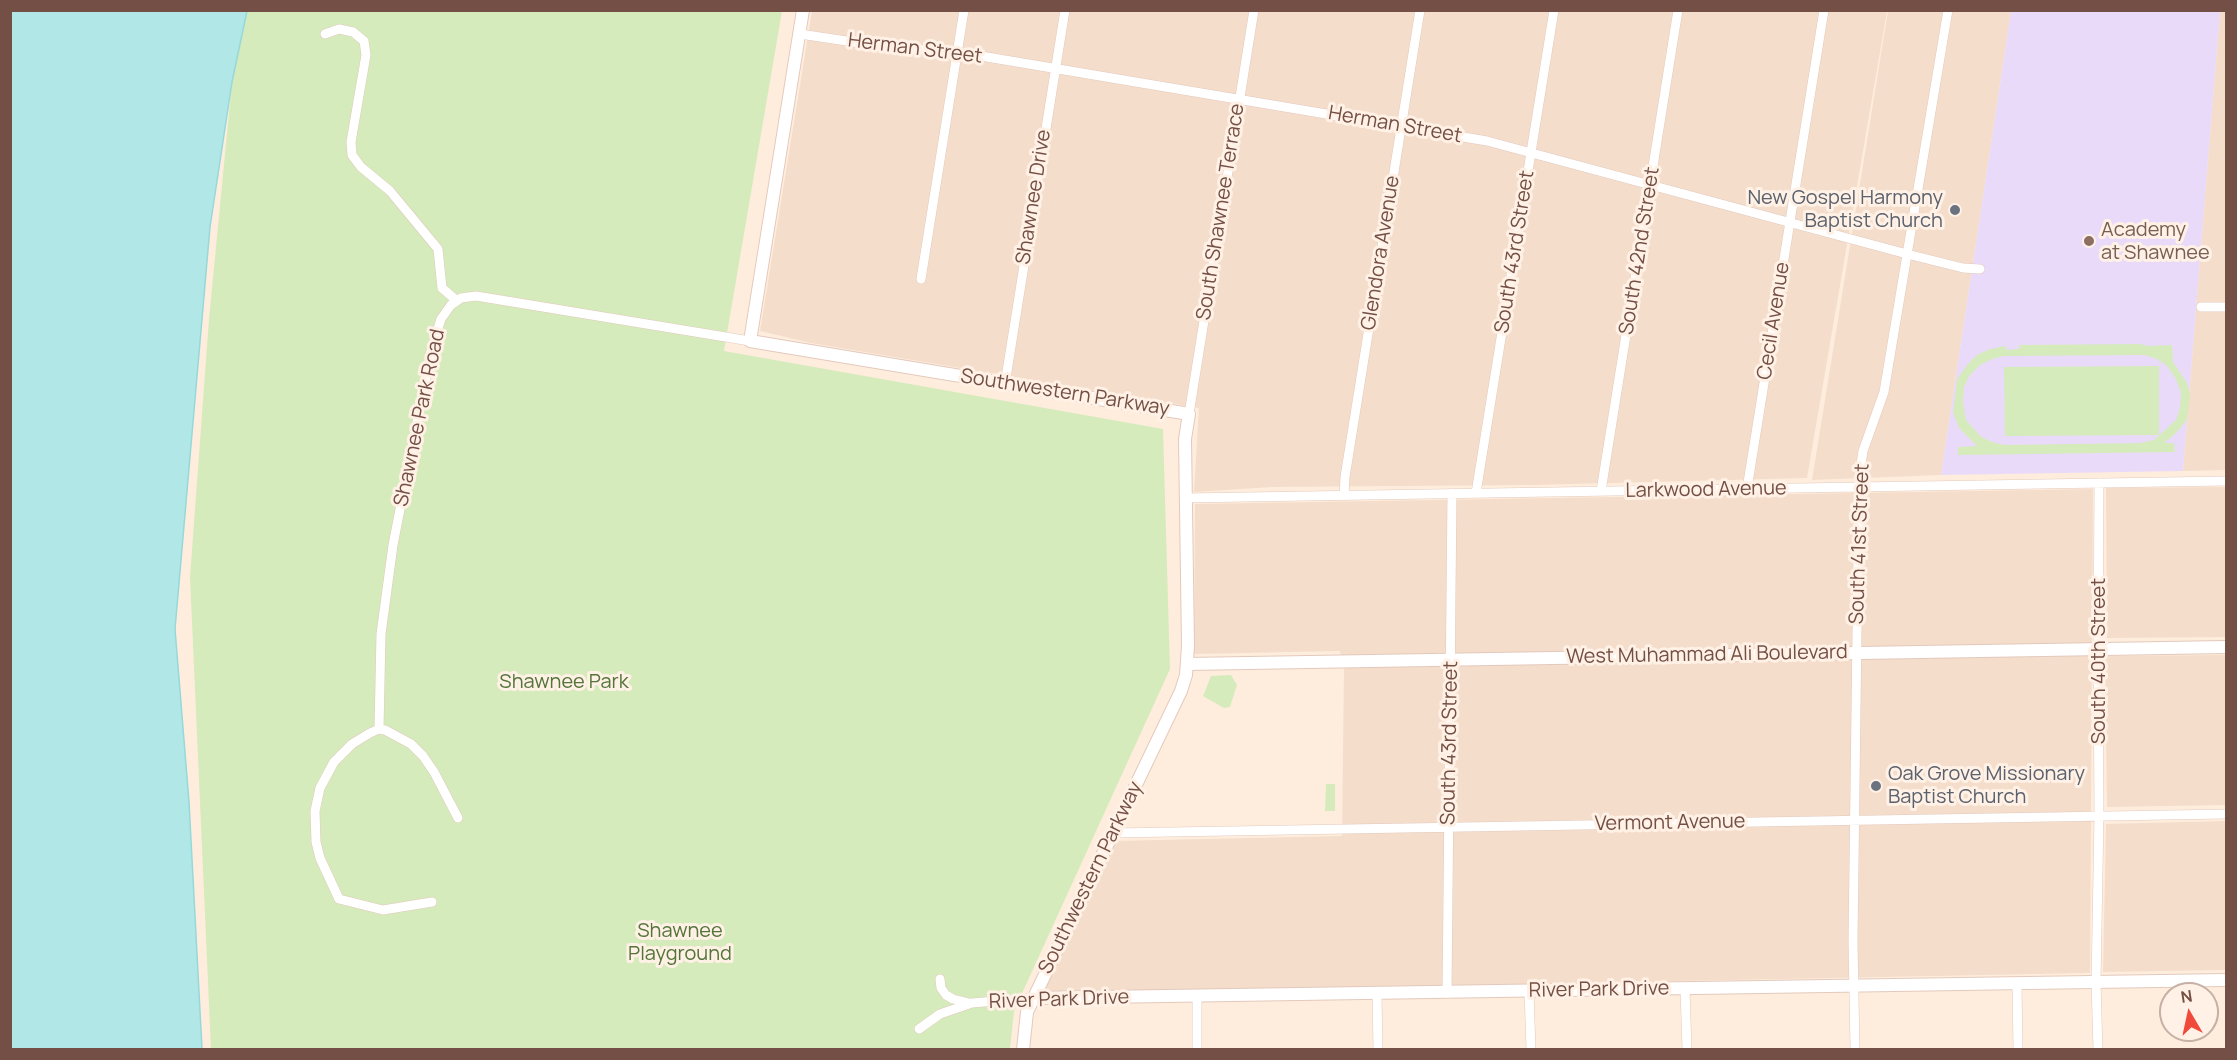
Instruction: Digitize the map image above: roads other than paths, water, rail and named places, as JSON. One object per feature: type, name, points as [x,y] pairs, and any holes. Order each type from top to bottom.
[{"type":"street","points":[[325,34],[339,29],[353,32],[363,41],[366,55],[351,142],[352,155],[361,167],[390,191],[438,249],[442,288],[456,300],[476,296],[750,341],[803,10]]},
{"type":"street","points":[[921,279],[964,10]]},
{"type":"street","name":"Shawnee Drive","points":[[1005,384],[1065,10]]},
{"type":"street","name":"South Shawnee Terrace","points":[[1189,414],[1254,10]]},
{"type":"street","name":"Glendora Avenue","points":[[1344,496],[1345,477],[1420,10]]},
{"type":"street","name":"South 43rd Street","points":[[1476,492],[1554,10]]},
{"type":"street","name":"South 42nd Street","points":[[1601,491],[1678,10]]},
{"type":"street","name":"Cecil Avenue","points":[[1747,489],[1824,10]]},
{"type":"street","name":"South 41st Street","points":[[1855,1050],[1854,820],[1858,487],[1863,452],[1884,392],[1948,10]]},
{"type":"street","name":"Herman Street","points":[[800,34],[893,48],[957,52],[1487,141],[1907,254],[1963,268],[1980,269]]},
{"type":"street","name":"Shawnee Park Road","points":[[379,729],[381,634],[393,545],[431,351],[441,319],[456,300]]},
{"type":"street","points":[[2200,307],[2226,307]]},
{"type":"street","name":"Southwestern Parkway","points":[[750,341],[1189,414],[1185,439],[1187,664],[1181,691],[1033,998],[1027,1012],[1023,1050]]},
{"type":"street","name":"Larkwood Avenue","points":[[1185,498],[2226,481]]},
{"type":"street","name":"South 40th Street","points":[[2098,1050],[2096,982],[2099,816],[2099,483]]},
{"type":"street","name":"South 43rd Street","points":[[1447,993],[1452,493]]},
{"type":"street","name":"West Muhammad Ali Boulevard","points":[[1187,664],[2226,647]]},
{"type":"street","points":[[432,902],[383,910],[339,899],[320,858],[314,823],[316,800],[324,778],[334,762],[352,744],[379,729],[411,744],[423,756],[458,818]]},
{"type":"street","name":"Vermont Avenue","points":[[1113,832],[2226,814]]},
{"type":"street","name":"River Park Drive","points":[[940,979],[941,988],[946,995],[972,1003]]},
{"type":"street","name":"River Park Drive","points":[[919,1029],[940,1014],[972,1003],[1033,998],[2226,980]]},
{"type":"street","points":[[2017,984],[2018,1050]]},
{"type":"street","points":[[1685,989],[1687,1050]]},
{"type":"street","points":[[1529,991],[1531,1050]]},
{"type":"street","points":[[1377,994],[1378,1050]]},
{"type":"street","points":[[1197,997],[1197,1050]]},
{"type":"water","points":[[10,11],[247,11],[232,82],[210,227],[175,629],[189,802],[202,1049],[11,1049]]},
{"type":"place","name":"New Gospel Harmony Baptist Church","points":[[1955,210]]},
{"type":"place","name":"Academy at Shawnee","points":[[2089,241]]},
{"type":"place","name":"Oak Grove Missionary Baptist Church","points":[[1876,786]]},
{"type":"park label","name":"Shawnee Park","points":[[564,682]]},
{"type":"park label","name":"Shawnee Playground","points":[[680,942]]}]
